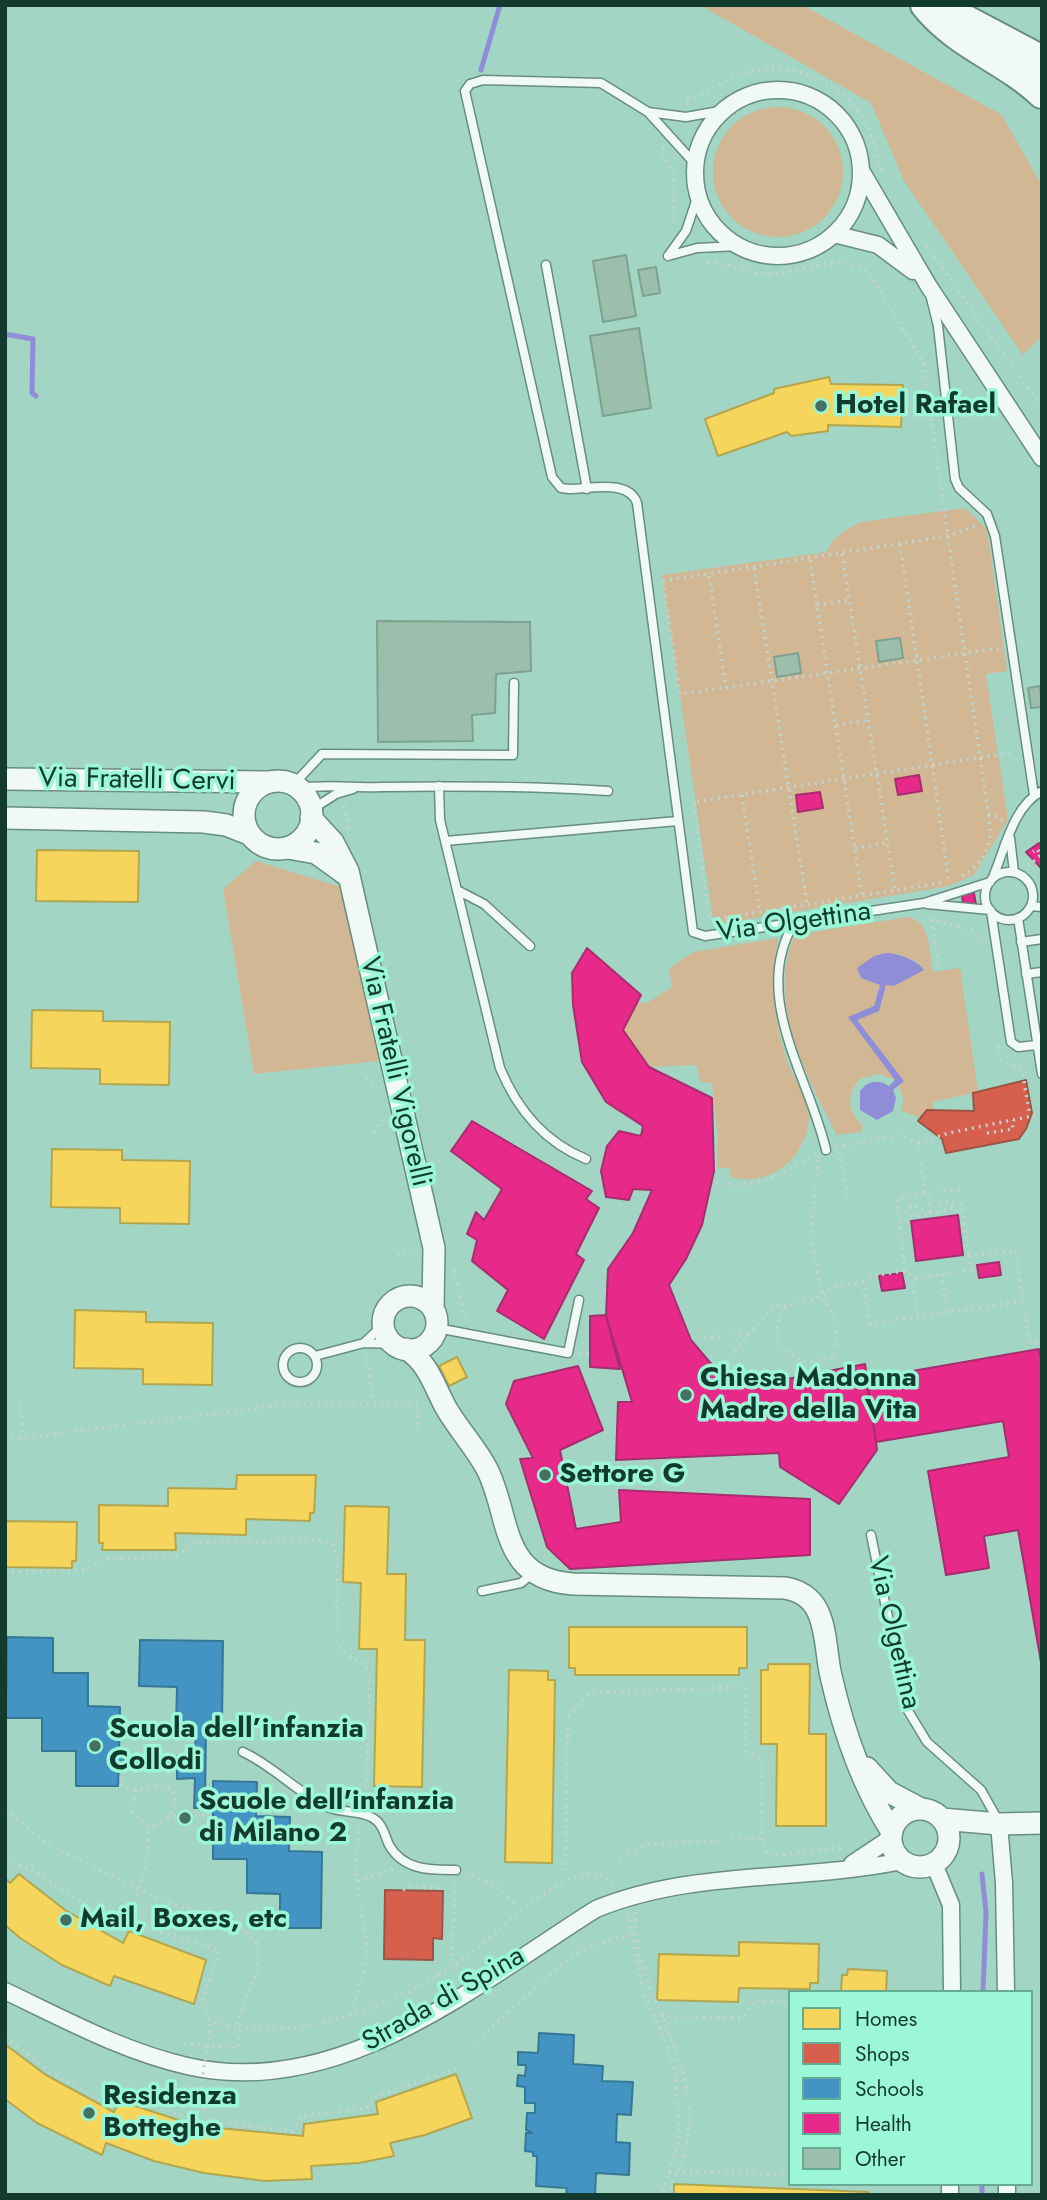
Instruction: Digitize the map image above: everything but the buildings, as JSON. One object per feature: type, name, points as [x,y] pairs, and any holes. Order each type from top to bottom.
[{"type":"highway","points":[[925,5],[944,28],[1028,81],[1042,94]]},
{"type":"highway","points":[[940,5],[1042,60]]},
{"type":"street","points":[[861,170],[856,200],[847,219],[834,234],[817,246],[788,256],[763,255],[739,246],[712,222],[698,195],[696,165],[705,135],[725,110],[751,95],[771,91],[791,92],[811,97],[829,108],[843,122],[857,149],[861,170],[928,285],[1042,457]]},
{"type":"street","points":[[834,234],[878,245],[897,257],[928,285]]},
{"type":"street","name":"Via Fratelli Cervi","points":[[5,779],[270,782]]},
{"type":"street","points":[[289,848],[304,836],[311,814],[306,796],[296,786],[270,782],[253,791],[248,798],[243,816],[249,834],[262,846],[316,853],[349,877]]},
{"type":"street","name":"Via Fratelli Vigorelli","points":[[311,814],[339,850],[349,877],[434,1248],[443,1264],[427,1371]]},
{"type":"street","name":"Via Fratelli Cervi","points":[[5,817],[204,822],[249,834]]},
{"type":"street","points":[[443,1264],[421,1289],[390,1305],[383,1324],[400,1346],[416,1356],[427,1371],[451,1416],[487,1469],[504,1529],[514,1549],[534,1572],[564,1584],[784,1588],[800,1592],[813,1604],[821,1620],[832,1680],[853,1749],[872,1796],[892,1835],[893,1847],[902,1861],[920,1868],[940,1859],[963,1840],[999,1824]]},
{"type":"street","points":[[400,1346],[419,1349],[433,1326],[425,1300],[409,1296]]},
{"type":"street","points":[[853,1749],[889,1792],[942,1819],[999,1824],[1042,1823]]},
{"type":"street","points":[[892,1835],[905,1814],[921,1810]]},
{"type":"street","points":[[942,1819],[949,1833],[940,1859],[951,1905],[952,1990]]},
{"type":"street","name":"Via Olgettina","points":[[999,1824],[1004,1883],[1006,1990]]},
{"type":"street","name":"Strada di Spina","points":[[843,1868],[860,1861],[892,1835]]},
{"type":"street","name":"Strada di Spina","points":[[5,1991],[129,2049],[186,2065],[225,2070],[300,2067],[343,2056],[397,2034],[596,1909],[624,1898],[687,1884],[902,1861]]},
{"type":"lane","points":[[445,841],[678,821],[634,496],[625,489],[561,488],[552,477],[465,91],[470,84],[478,80],[594,80],[648,112],[696,165]]},
{"type":"lane","points":[[648,112],[686,117],[725,110]]},
{"type":"lane","points":[[698,195],[686,231],[668,256],[697,248],[739,246]]},
{"type":"lane","points":[[546,265],[587,489]]},
{"type":"lane","points":[[928,285],[937,326],[943,397],[955,479],[959,488],[976,502],[990,520],[1027,750],[1038,793],[1020,812],[985,896],[991,911],[1011,1042],[1018,1047],[1037,1045]]},
{"type":"lane","points":[[296,786],[322,754],[513,755],[514,683]]},
{"type":"lane","points":[[296,786],[359,788],[521,785],[608,791]]},
{"type":"lane","points":[[439,786],[440,820],[500,1068],[512,1095],[548,1137],[569,1152],[586,1159]]},
{"type":"lane","points":[[311,814],[336,794],[359,788]]},
{"type":"lane","name":"Via Olgettina","points":[[678,821],[692,927],[696,935],[924,904]]},
{"type":"lane","points":[[1010,835],[1014,872]]},
{"type":"lane","points":[[1014,872],[1025,877],[1031,887],[1031,906],[1018,918],[1003,919],[991,911],[924,904],[991,881],[1000,873],[1014,872]]},
{"type":"lane","points":[[457,890],[484,904],[530,946]]},
{"type":"lane","points":[[1031,906],[1042,907]]},
{"type":"lane","points":[[1018,918],[1042,1074]]},
{"type":"lane","points":[[794,923],[787,934],[780,971],[782,1018],[800,1076],[817,1112],[822,1152]]},
{"type":"lane","points":[[1021,942],[1042,939]]},
{"type":"lane","points":[[1027,974],[1042,972]]},
{"type":"lane","points":[[433,1326],[568,1353],[579,1300]]},
{"type":"lane","points":[[364,1343],[383,1324]]},
{"type":"lane","points":[[315,1356],[364,1343],[400,1346]]},
{"type":"lane","points":[[304,1348],[315,1356],[316,1370],[309,1379],[299,1382],[285,1372],[283,1361],[293,1349],[304,1348]]},
{"type":"lane","name":"Via Olgettina","points":[[871,1535],[907,1709],[927,1742],[981,1790],[999,1824]]},
{"type":"lane","points":[[482,1591],[522,1583],[534,1572]]},
{"type":"lane","points":[[243,1752],[262,1761],[284,1780],[328,1807],[361,1814],[378,1821],[391,1848],[410,1866],[456,1870]]},
{"type":"path","points":[[661,151],[674,176],[674,223],[686,231]]},
{"type":"path","points":[[697,248],[700,261],[721,263],[756,273],[785,273],[833,263],[860,266],[868,271],[943,397]]},
{"type":"path","points":[[922,361],[948,536],[965,653],[980,758],[988,814],[992,831],[986,852],[968,873],[949,881],[709,920],[694,802],[980,758],[1027,750]]},
{"type":"path","points":[[649,602],[661,600],[659,582],[663,581],[810,560],[948,536],[990,520]]},
{"type":"path","points":[[900,544],[949,881]]},
{"type":"path","points":[[842,554],[895,891]]},
{"type":"path","points":[[810,560],[862,896]]},
{"type":"path","points":[[754,568],[807,904]]},
{"type":"path","points":[[708,575],[726,688]]},
{"type":"path","points":[[663,581],[680,694],[1011,646]]},
{"type":"path","points":[[817,605],[849,600]]},
{"type":"path","points":[[836,725],[868,720]]},
{"type":"path","points":[[742,794],[760,912]]},
{"type":"path","points":[[352,839],[343,804],[353,802]]},
{"type":"path","points":[[988,814],[1003,820]]},
{"type":"path","points":[[855,848],[887,844]]},
{"type":"path","points":[[1028,866],[1041,855],[1037,849],[1032,852]]},
{"type":"path","points":[[921,917],[976,933],[984,954]]},
{"type":"path","points":[[932,919],[938,966]]},
{"type":"path","points":[[997,1042],[1001,1060],[1022,1070],[1030,1116]]},
{"type":"path","points":[[366,1079],[377,1084],[379,1095]]},
{"type":"path","points":[[374,1133],[383,1118],[381,1107]]},
{"type":"path","points":[[716,1183],[733,1186],[766,1182],[838,1146],[900,1135],[918,1143],[949,1133],[1042,1114]]},
{"type":"path","points":[[987,1133],[1013,1129],[1012,1120]]},
{"type":"path","points":[[918,1143],[930,1214]]},
{"type":"path","points":[[838,1146],[848,1196]]},
{"type":"path","points":[[822,1152],[811,1238],[822,1294],[836,1330],[834,1358],[800,1361],[779,1345],[776,1331],[782,1311],[822,1294],[832,1287],[863,1282],[872,1276],[905,1270],[916,1278],[971,1270],[959,1190],[897,1199],[905,1270]]},
{"type":"path","points":[[923,1210],[915,1205],[906,1212],[915,1217],[955,1207],[954,1203],[947,1201],[938,1207]]},
{"type":"path","points":[[398,1256],[423,1241]]},
{"type":"path","points":[[969,1256],[1015,1250],[1030,1343],[1042,1342]]},
{"type":"path","points":[[443,1264],[466,1321]]},
{"type":"path","points":[[942,1274],[948,1313]]},
{"type":"path","points":[[916,1278],[913,1286],[918,1317]]},
{"type":"path","points":[[863,1282],[870,1324],[1023,1301]]},
{"type":"path","points":[[722,1367],[772,1307],[788,1307]]},
{"type":"path","points":[[704,1337],[749,1335]]},
{"type":"path","points":[[364,1343],[374,1403]]},
{"type":"path","points":[[811,1361],[813,1374]]},
{"type":"path","points":[[19,1402],[24,1438]]},
{"type":"path","points":[[5,1440],[298,1403],[417,1403],[418,1431]]},
{"type":"path","points":[[5,1572],[86,1570],[103,1559],[175,1556],[198,1542],[321,1541],[333,1545],[337,1557],[336,1644],[346,1655],[365,1664],[369,1675],[367,1784],[357,1832],[357,1881],[367,1951],[365,1972],[354,2006]]},
{"type":"path","points":[[565,1870],[568,1716],[590,1693],[746,1687],[745,1751],[761,1758],[762,1838],[768,1856],[852,1847]]},
{"type":"path","points":[[122,1763],[121,1785],[136,1790],[162,1784],[171,1787],[176,1797],[174,1808],[160,1824],[148,1828]]},
{"type":"path","points":[[127,1922],[147,1870],[148,1828],[132,1812],[136,1790]]},
{"type":"path","points":[[167,1816],[208,1815],[208,1808]]},
{"type":"path","points":[[5,1810],[51,1846],[165,1902],[234,1921],[256,1942],[257,1970],[238,2026],[238,2048],[184,2044]]},
{"type":"path","points":[[617,1865],[627,1852],[649,1844],[762,1838]]},
{"type":"path","points":[[5,1861],[31,1869],[114,1924],[127,1922],[219,1950],[204,2000],[211,2022],[194,2120]]},
{"type":"path","points":[[357,1881],[410,1866]]},
{"type":"path","points":[[402,1891],[408,1887],[438,1888],[439,1870]]},
{"type":"path","points":[[451,1956],[456,1870],[472,1874],[501,1889],[514,1903]]},
{"type":"path","points":[[211,2022],[261,2031],[343,2018],[399,1996],[475,1950],[544,1893],[578,1875],[598,1872],[609,1878],[621,1892]]},
{"type":"path","points":[[627,1909],[644,1995],[676,2075],[679,2140],[662,2195]]},
{"type":"path","points":[[635,1909],[638,1944],[655,2000],[664,2016],[686,2080],[689,2132],[669,2195]]},
{"type":"path","points":[[477,2041],[566,1960],[589,1947],[631,1933]]},
{"type":"path","points":[[435,1974],[443,1989]]},
{"type":"path","points":[[654,2016],[742,2018],[755,2000],[788,2003]]},
{"type":"path","points":[[5,2037],[52,2073],[108,2105],[121,2095],[194,2120],[292,2131],[303,2116],[367,2108],[373,2097],[458,2067]]},
{"type":"path","points":[[188,2086],[218,2091]]},
{"type":"path","points":[[197,2111],[205,2108],[207,2089]]},
{"type":"path","points":[[669,2172],[788,2175]]},
{"type":"shaded area","points":[[700,5],[802,5],[1002,115],[1042,186],[1042,336],[1023,355],[904,181],[871,103]]},
{"type":"shaded area","points":[[778,107],[803,112],[824,126],[838,147],[843,172],[838,197],[824,218],[803,232],[778,237],[753,232],[732,218],[718,197],[713,172],[718,147],[732,126],[753,112]]},
{"type":"shaded area","points":[[965,508],[987,529],[1007,671],[986,674],[1008,819],[974,875],[949,886],[714,925],[662,575],[827,552],[836,538],[861,522]]},
{"type":"shaded area","points":[[256,861],[341,887],[379,1061],[254,1074],[223,889]]},
{"type":"shaded area","points":[[907,917],[915,919],[925,930],[933,972],[960,968],[978,1092],[932,1102],[934,1112],[927,1120],[902,1111],[903,1097],[898,1085],[903,1081],[856,1020],[878,1011],[886,985],[920,963],[895,953],[861,978],[880,984],[874,1006],[849,1017],[895,1080],[879,1074],[860,1079],[852,1091],[850,1103],[854,1115],[863,1125],[861,1132],[837,1135],[803,1063],[787,1012],[787,960],[795,935]]},
{"type":"shaded area","points":[[778,938],[774,986],[779,1033],[788,1064],[808,1107],[808,1128],[796,1154],[774,1173],[761,1178],[731,1177],[729,1168],[717,1168],[718,1139],[712,1083],[701,1082],[696,1065],[649,1067],[623,1030],[637,1003],[647,1003],[672,987],[669,968],[694,952]]},
{"type":"shaded area","points":[[886,953],[907,958],[924,970],[894,986],[886,985],[879,1011],[857,1020],[904,1081],[893,1090],[896,1098],[893,1111],[877,1120],[860,1110],[860,1091],[870,1083],[881,1082],[889,1086],[895,1080],[848,1017],[874,1006],[880,985],[861,978],[857,968],[874,956]]},
{"type":"waterway","points":[[481,70],[500,5]]},
{"type":"waterway","points":[[5,334],[33,339],[32,393],[36,396]]},
{"type":"waterway","points":[[982,1874],[986,1912],[983,1990]]},
{"type":"waterway","points":[[982,2186],[982,2195]]},
{"type":"place","name":"Hotel Rafael","points":[[821,406]]},
{"type":"place","name":"Chiesa Madonna Madre della Vita","points":[[686,1395]]},
{"type":"place","name":"Settore G","points":[[545,1475]]},
{"type":"place","name":"Scuola dell’infanzia Collodi","points":[[95,1746]]},
{"type":"place","name":"Scuole dell'infanzia di Milano 2","points":[[185,1818]]},
{"type":"place","name":"Mail, Boxes, etc","points":[[66,1920]]},
{"type":"place","name":"Residenza Botteghe","points":[[89,2113]]}]
